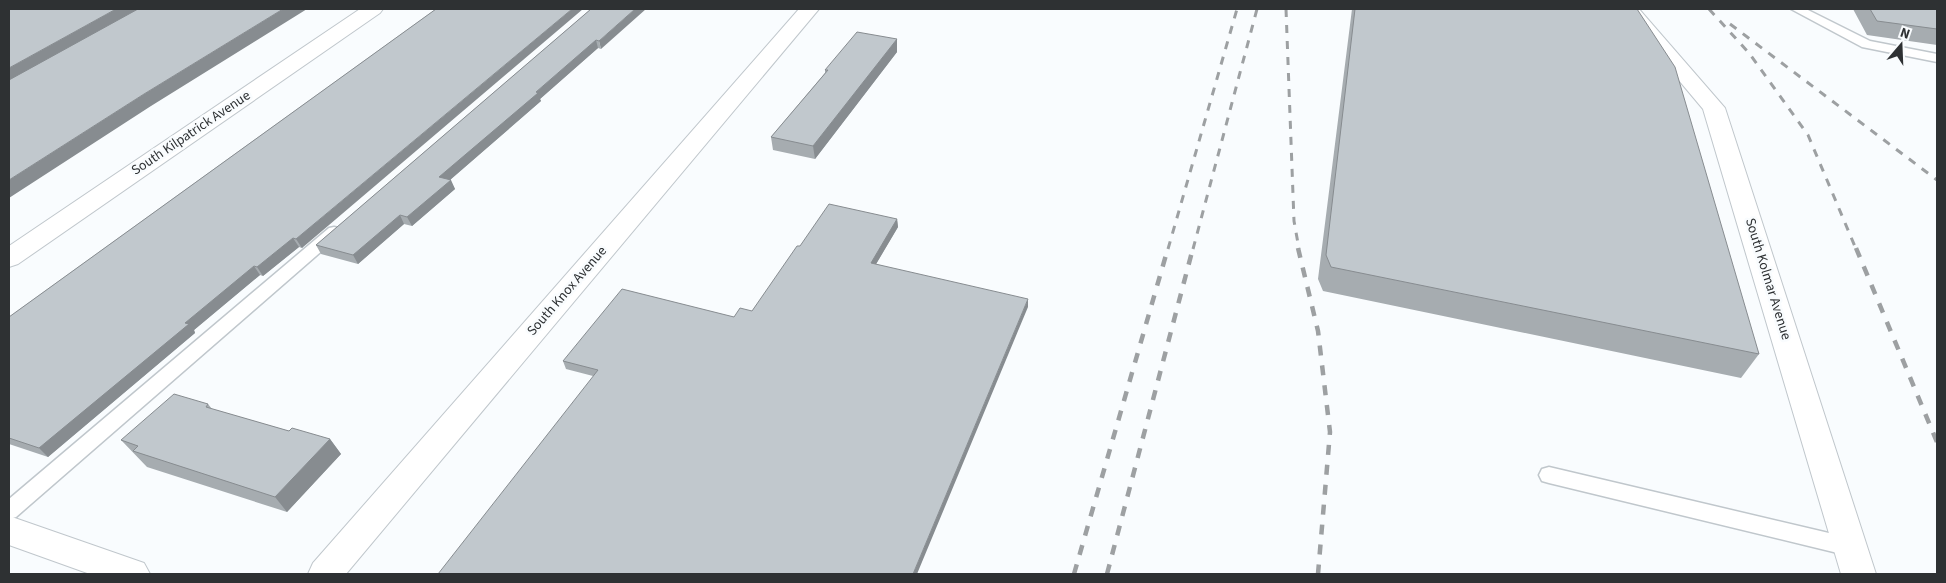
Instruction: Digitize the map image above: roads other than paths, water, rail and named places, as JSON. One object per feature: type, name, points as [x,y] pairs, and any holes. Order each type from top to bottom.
[{"type":"street","name":"South Kilpatrick Avenue","points":[[9,258],[373,9]]},
{"type":"street","name":"South Knox Avenue","points":[[325,574],[809,9]]},
{"type":"street","name":"South Kolmar Avenue","points":[[1629,9],[1714,108],[1859,574]]},
{"type":"street","points":[[9,530],[132,574]]},
{"type":"lane","points":[[1797,9],[1866,44],[1937,58]]},
{"type":"lane","points":[[9,512],[344,223]]},
{"type":"lane","points":[[1549,475],[1850,547]]},
{"type":"railway","points":[[1168,249],[1237,9]]},
{"type":"railway","points":[[1193,249],[1257,9]]},
{"type":"railway","points":[[1286,9],[1294,221],[1299,249]]},
{"type":"railway","points":[[1709,9],[1749,53],[1808,135],[1856,249]]},
{"type":"railway","points":[[1730,24],[1937,180]]},
{"type":"railway","points":[[1074,574],[1168,248]]},
{"type":"railway","points":[[1107,574],[1193,248]]},
{"type":"railway","points":[[1298,248],[1318,331],[1330,432],[1318,574]]},
{"type":"railway","points":[[1856,248],[1937,442]]}]
